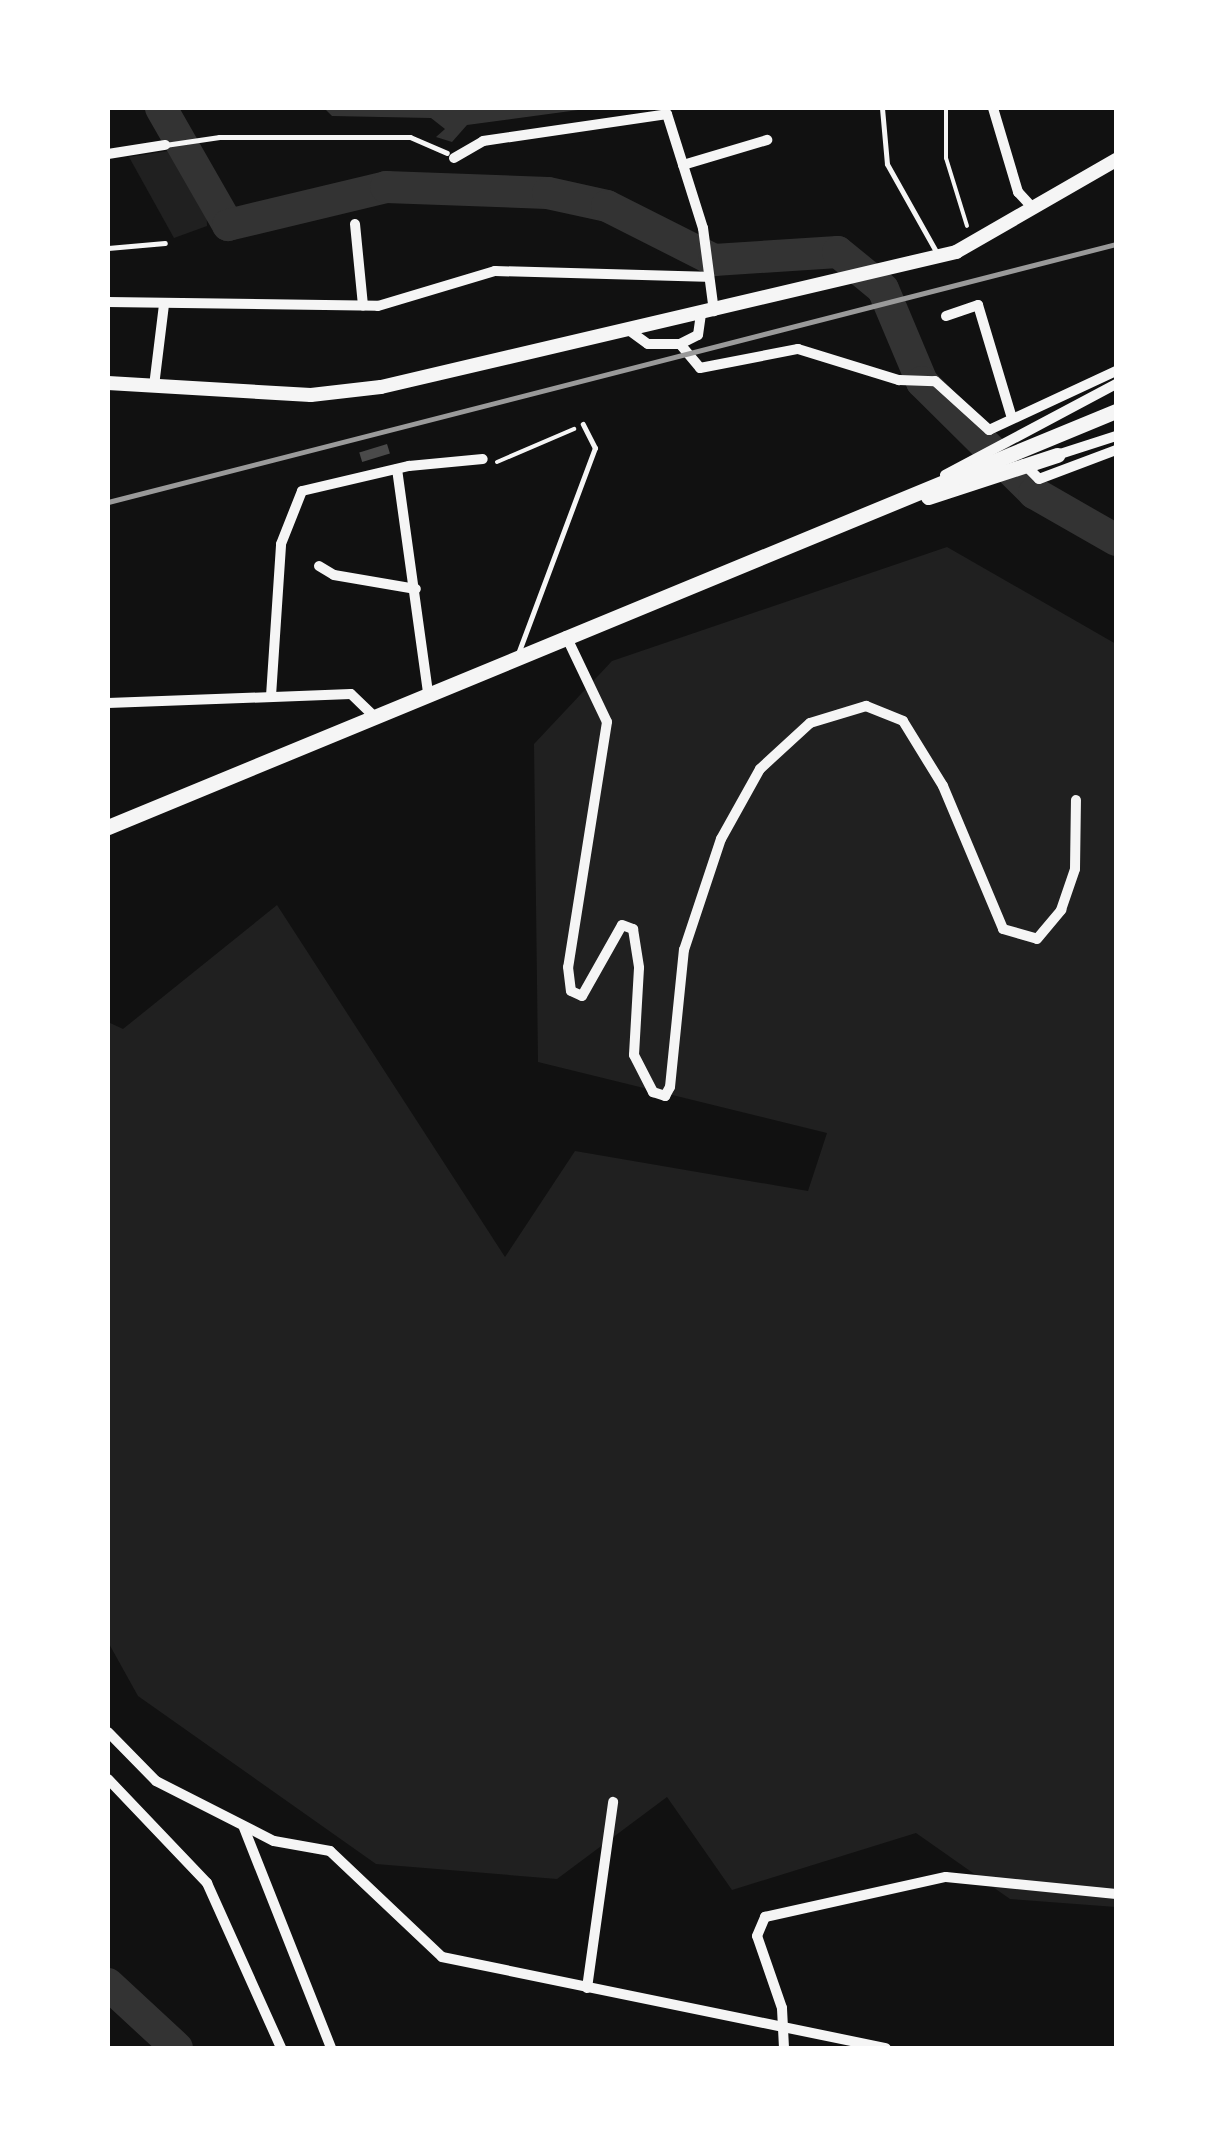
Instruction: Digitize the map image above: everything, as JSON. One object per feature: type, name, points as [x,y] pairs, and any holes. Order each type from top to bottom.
[{"type":"highway","points":[[108,827],[372,714],[1116,411]]},
{"type":"highway","points":[[899,502],[952,494],[1057,455]]},
{"type":"main road","points":[[108,384],[242,394],[346,393],[630,331],[860,277],[976,244],[1116,160]]},
{"type":"street","points":[[993,108],[1018,192],[1034,209]]},
{"type":"street","points":[[450,156],[483,141],[670,111],[706,246],[708,313],[698,335],[680,344],[648,344],[630,331]]},
{"type":"street","points":[[683,164],[767,140]]},
{"type":"street","points":[[108,154],[165,145]]},
{"type":"street","points":[[356,224],[363,306]]},
{"type":"street","points":[[108,302],[363,306],[495,271],[704,274]]},
{"type":"street","points":[[154,386],[164,305]]},
{"type":"street","points":[[946,316],[978,306],[1012,418]]},
{"type":"street","points":[[680,344],[700,368],[798,349],[906,381],[935,381],[1040,479],[1116,450]]},
{"type":"street","points":[[989,430],[1116,371]]},
{"type":"street","points":[[899,502],[1045,417],[1116,384]]},
{"type":"street","points":[[1057,455],[1116,436]]},
{"type":"street","points":[[271,696],[281,544],[296,498],[324,482],[483,460]]},
{"type":"street","points":[[397,469],[428,692]]},
{"type":"street","points":[[319,566],[334,576],[416,589]]},
{"type":"street","points":[[566,636],[607,722],[568,967],[571,991],[582,996],[622,924],[633,929],[639,968],[634,1055],[653,1092],[666,1096],[670,1087],[684,950],[721,839],[760,770],[810,723],[866,706],[903,721],[936,772],[1004,929],[1037,939],[1061,910],[1076,869],[1076,800]]},
{"type":"street","points":[[108,703],[350,694],[372,714]]},
{"type":"street","points":[[108,1732],[156,1781],[274,1841],[330,1851],[442,1957],[886,2048]]},
{"type":"street","points":[[108,1779],[208,1884],[280,2048]]},
{"type":"street","points":[[587,1988],[613,1802]]},
{"type":"street","points":[[244,1828],[331,2048]]},
{"type":"street","points":[[784,2048],[786,2027],[758,1936],[765,1916],[946,1877],[1116,1894]]},
{"type":"lane","points":[[882,108],[887,164],[938,256]]},
{"type":"lane","points":[[165,145],[201,140],[410,137],[450,156]]},
{"type":"lane","points":[[108,248],[165,243]]},
{"type":"lane","points":[[518,654],[594,448],[583,424]]},
{"type":"path","points":[[946,108],[946,158],[976,244]]},
{"type":"path","points":[[483,460],[512,460],[583,424]]},
{"type":"shaded area","points":[[324,108],[593,108],[467,125],[452,142],[436,137],[445,129],[431,118],[332,116]]},
{"type":"shaded area","points":[[168,151],[206,197],[207,226],[174,238],[129,157]]},
{"type":"shaded area","points":[[947,547],[1116,644],[1116,1907],[1010,1899],[916,1833],[732,1890],[667,1797],[557,1879],[376,1864],[138,1696],[108,1642],[108,1022],[123,1029],[277,905],[505,1257],[575,1151],[808,1191],[827,1133],[538,1062],[534,744],[612,661]]},
{"type":"building","points":[[387,444],[390,454],[362,462],[359,452]]},
{"type":"waterway","points":[[161,108],[228,225],[386,187],[548,193],[607,206],[714,260],[838,252],[883,289],[922,382],[1034,493],[1116,540]]},
{"type":"waterway","points":[[108,1984],[177,2048]]},
{"type":"railway","points":[[108,502],[1116,244]]}]
